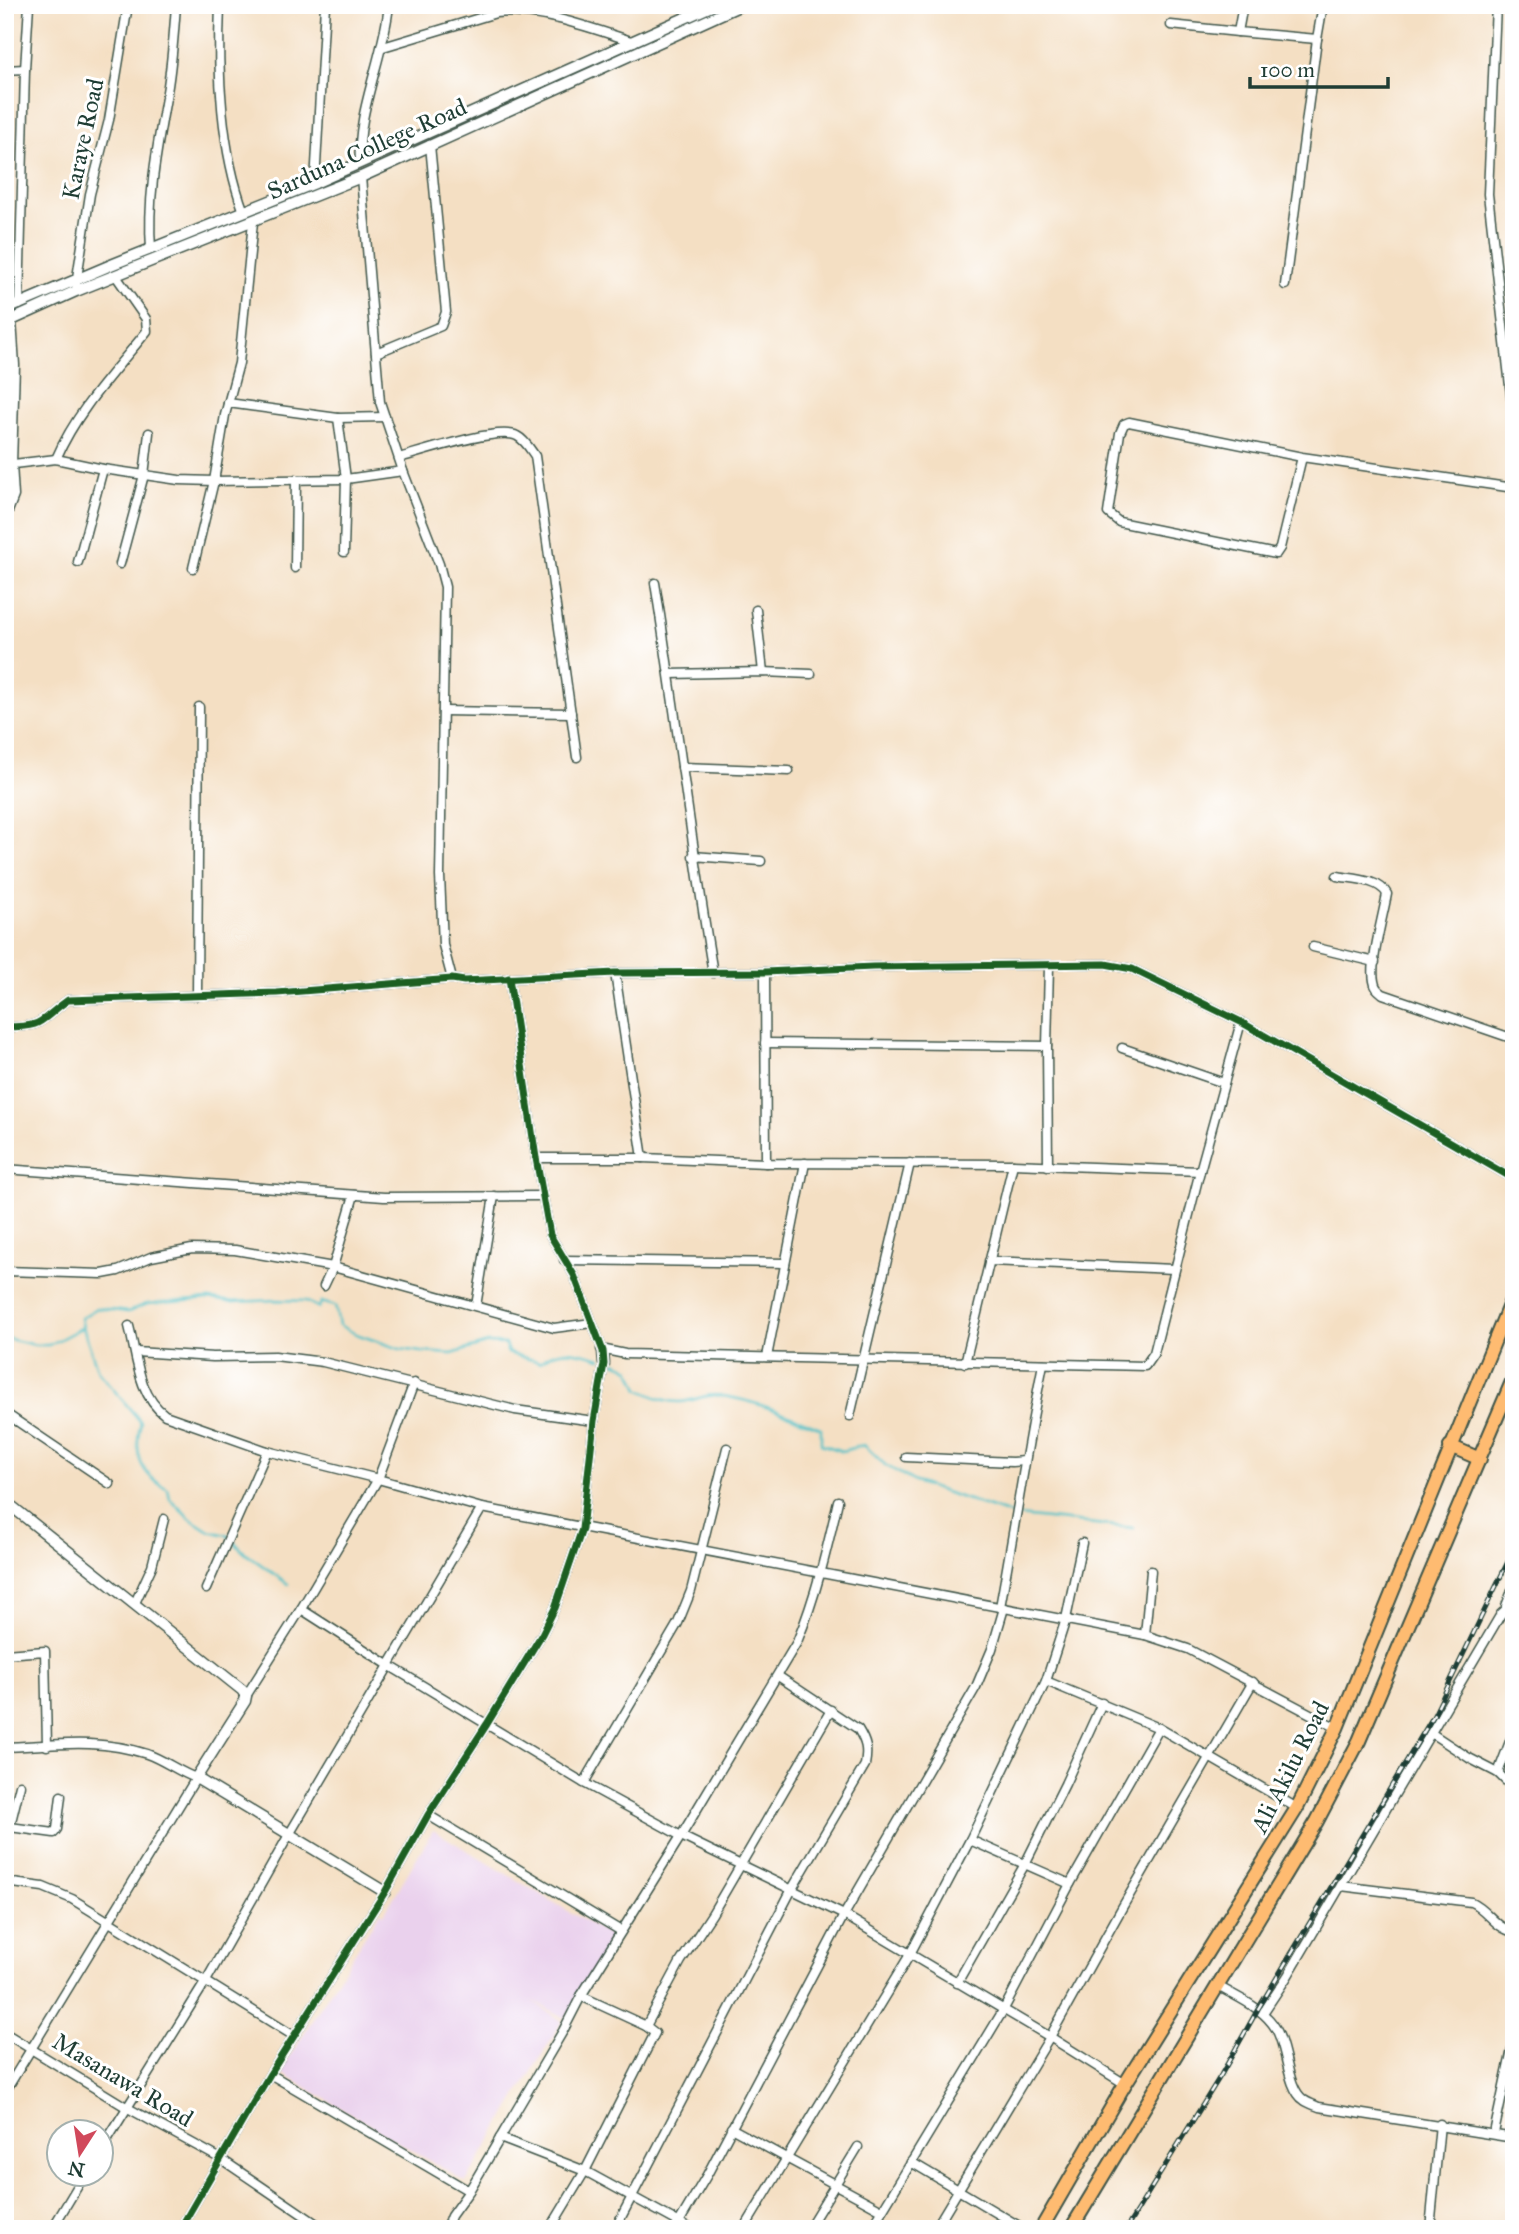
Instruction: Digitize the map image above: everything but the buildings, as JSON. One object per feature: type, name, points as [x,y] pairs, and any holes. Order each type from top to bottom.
[{"type":"main road","name":"Ali Akilu Road","points":[[1041,2229],[1125,2084],[1297,1808],[1336,1728],[1514,1293]]},
{"type":"main road","name":"Ali Akilu Road","points":[[1071,2229],[1317,1821],[1359,1741],[1514,1377]]},
{"type":"main road","points":[[1450,1446],[1480,1459]]},
{"type":"street","points":[[19,304],[29,5]]},
{"type":"street","name":"Karaye Road","points":[[76,286],[90,194],[109,120],[128,5]]},
{"type":"street","points":[[151,249],[153,172],[167,90],[176,5]]},
{"type":"street","points":[[220,5],[222,94],[227,145],[236,190],[244,212]]},
{"type":"street","points":[[315,183],[326,5]]},
{"type":"street","points":[[359,163],[358,145],[383,47],[389,5]]},
{"type":"street","name":"Sarduna College Road","points":[[9,321],[151,249],[315,183],[714,5]]},
{"type":"street","name":"Sarduna College Road","points":[[5,310],[76,286],[116,276],[253,222],[360,177],[741,5]]},
{"type":"street","points":[[1238,32],[1243,5]]},
{"type":"street","points":[[1285,285],[1323,5]]},
{"type":"street","points":[[1496,5],[1489,194],[1514,421]]},
{"type":"street","points":[[383,47],[496,13],[512,11],[596,29],[634,42]]},
{"type":"street","points":[[1171,25],[1317,39]]},
{"type":"street","points":[[5,69],[25,69]]},
{"type":"street","points":[[376,353],[441,326],[446,312],[430,145]]},
{"type":"street","points":[[360,177],[380,402],[445,587],[440,876],[443,945],[453,979]]},
{"type":"street","points":[[193,568],[239,363],[253,222]]},
{"type":"street","points":[[186,235],[189,247]]},
{"type":"street","points":[[56,459],[66,435],[90,401],[147,331],[146,319],[116,276]]},
{"type":"street","points":[[5,519],[14,496],[9,464],[15,365],[9,321]]},
{"type":"street","points":[[228,403],[338,418],[385,417]]},
{"type":"street","points":[[338,418],[345,479],[344,552]]},
{"type":"street","points":[[1302,457],[1280,548],[1276,554],[1119,522],[1108,513],[1120,433],[1124,424],[1129,422],[1302,457],[1514,488]]},
{"type":"street","points":[[120,564],[144,475],[149,433]]},
{"type":"street","points":[[399,458],[494,434],[515,435],[526,443],[535,457],[577,757]]},
{"type":"street","points":[[9,464],[56,459],[179,480],[214,481],[345,479],[403,471]]},
{"type":"street","points":[[78,562],[103,469]]},
{"type":"street","points":[[295,568],[296,479]]},
{"type":"street","points":[[655,583],[670,674],[693,856],[713,973]]},
{"type":"street","points":[[757,610],[763,672]]},
{"type":"street","points":[[670,674],[811,674]]},
{"type":"street","points":[[197,996],[199,706]]},
{"type":"street","points":[[443,711],[571,713]]},
{"type":"street","points":[[682,767],[789,771]]},
{"type":"street","points":[[693,856],[761,861]]},
{"type":"street","points":[[1336,876],[1376,884],[1384,888],[1387,894],[1373,979],[1376,989],[1383,994],[1514,1039]]},
{"type":"street","points":[[1314,947],[1375,962]]},
{"type":"street","points":[[5,1027],[33,1027],[68,1000],[276,993],[453,979],[464,981],[615,973],[765,972],[926,965],[1105,964],[1132,969],[1241,1022],[1514,1179]]},
{"type":"street","points":[[1048,1166],[1049,966]]},
{"type":"street","points":[[765,972],[766,1163]]},
{"type":"street","points":[[615,973],[643,1158]]},
{"type":"street","points":[[180,2229],[270,2074],[384,1892],[428,1815],[487,1724],[550,1617],[582,1529],[594,1421],[604,1364],[602,1350],[574,1275],[550,1235],[509,978]]},
{"type":"street","points":[[602,1350],[625,1354],[1145,1366],[1154,1353],[1199,1171],[1241,1022]]},
{"type":"street","points":[[765,1043],[1047,1046]]},
{"type":"street","points":[[1122,1048],[1224,1083]]},
{"type":"street","points":[[536,1158],[643,1158],[766,1163],[1013,1164],[1199,1171]]},
{"type":"street","points":[[766,1357],[806,1163]]},
{"type":"street","points":[[850,1416],[910,1163]]},
{"type":"street","points":[[965,1363],[1013,1164]]},
{"type":"street","points":[[5,1169],[384,1197],[542,1196]]},
{"type":"street","points":[[324,1286],[333,1267],[354,1195]]},
{"type":"street","points":[[476,1306],[494,1196]]},
{"type":"street","points":[[5,1270],[102,1274],[118,1271],[150,1257],[192,1250],[235,1250],[333,1267],[554,1328],[593,1324]]},
{"type":"street","points":[[564,1260],[785,1263]]},
{"type":"street","points":[[989,1261],[1174,1269]]},
{"type":"street","points":[[129,1326],[145,1391],[156,1408],[165,1415],[267,1451],[482,1508],[582,1529],[701,1549],[821,1575],[1144,1635],[1188,1649],[1336,1728]]},
{"type":"street","points":[[135,1352],[213,1357],[275,1356],[323,1362],[515,1409],[594,1421]]},
{"type":"street","points":[[677,2225],[844,1916],[976,1687],[992,1649],[1002,1607],[1024,1461],[1043,1364]]},
{"type":"street","points":[[5,2092],[378,1479],[414,1383]]},
{"type":"street","points":[[5,1413],[110,1484]]},
{"type":"street","points":[[584,1783],[678,1623],[691,1591],[727,1448]]},
{"type":"street","points":[[206,1589],[267,1451]]},
{"type":"street","points":[[905,1457],[1024,1461]]},
{"type":"street","points":[[5,1501],[135,1603],[246,1696]]},
{"type":"street","points":[[446,2229],[451,2216],[469,2191],[581,1996],[797,1642],[821,1575],[838,1501]]},
{"type":"street","points":[[116,2124],[206,1981],[482,1508]]},
{"type":"street","points":[[135,1603],[152,1566],[164,1519]]},
{"type":"street","points":[[744,2229],[909,1956],[970,1840],[1046,1681],[1066,1619],[1082,1543]]},
{"type":"street","points":[[1144,1635],[1151,1570]]},
{"type":"street","points":[[1264,2013],[1510,1604],[1514,1586]]},
{"type":"street","points":[[301,1609],[390,1667],[584,1783],[681,1836],[844,1916],[1004,2009],[1125,2084]]},
{"type":"street","points":[[5,1654],[46,1651],[47,1745]]},
{"type":"street","points":[[615,2229],[792,1889],[865,1765],[866,1742],[858,1729],[778,1676]]},
{"type":"street","points":[[1046,1681],[1159,1728],[1297,1808]]},
{"type":"street","points":[[935,2229],[1050,2037],[1253,1682]]},
{"type":"street","points":[[957,1983],[1025,1864],[1102,1703]]},
{"type":"street","points":[[646,2026],[681,1961],[831,1710]]},
{"type":"street","points":[[871,2229],[1004,2009],[1070,1884],[1159,1728]]},
{"type":"street","points":[[1498,1773],[1514,1731]]},
{"type":"street","points":[[1431,1733],[1468,1758],[1498,1773],[1514,1789]]},
{"type":"street","points":[[5,1747],[78,1742],[149,1755],[180,1772],[196,1777],[384,1892]]},
{"type":"street","points":[[5,1846],[19,1785]]},
{"type":"street","points":[[10,1827],[54,1833],[57,1829],[61,1796]]},
{"type":"street","points":[[428,1815],[621,1931]]},
{"type":"street","points":[[970,1840],[1070,1884]]},
{"type":"street","points":[[5,1882],[26,1883],[60,1893],[293,2036]]},
{"type":"street","points":[[1341,1886],[1471,1902],[1482,1908],[1504,1929],[1514,1932]]},
{"type":"street","points":[[1218,1986],[1264,2013],[1275,2027],[1282,2042],[1293,2087],[1301,2099],[1319,2107],[1440,2124],[1514,2138]]},
{"type":"street","points":[[550,2229],[585,2171],[655,2033],[646,2026],[581,1996]]},
{"type":"street","name":"Masanawa Road","points":[[5,2034],[126,2107],[221,2159],[321,2228]]},
{"type":"street","points":[[1494,2133],[1514,2040]]},
{"type":"street","points":[[270,2074],[469,2191]]},
{"type":"street","points":[[1430,2229],[1440,2124]]},
{"type":"street","points":[[731,2128],[882,2210]]},
{"type":"street","points":[[500,2138],[585,2171],[633,2195],[677,2225],[691,2229]]},
{"type":"street","points":[[808,2229],[858,2147]]},
{"type":"street","points":[[911,2162],[1024,2229]]},
{"type":"street","points":[[52,2229],[77,2188]]},
{"type":"shaded area","points":[[433,1830],[613,1938],[566,2019],[530,1999],[562,2021],[466,2182],[280,2072],[380,1912],[384,1914]]},
{"type":"waterway","points":[[83,1327],[81,1318],[97,1308],[128,1312],[147,1304],[209,1299],[233,1302],[306,1301],[319,1308],[321,1302],[335,1306],[339,1325],[356,1334],[400,1349],[452,1354],[488,1343],[505,1344],[508,1353],[540,1362],[554,1353],[569,1351],[601,1358]]},
{"type":"waterway","points":[[5,1338],[35,1345],[49,1345],[83,1327],[98,1371],[141,1422],[138,1453],[150,1477],[168,1489],[170,1499],[192,1520],[209,1531],[227,1535],[245,1553],[288,1584]]},
{"type":"waterway","points":[[607,1360],[629,1368],[639,1389],[658,1398],[680,1402],[717,1395],[785,1413],[821,1428],[821,1444],[842,1451],[864,1445],[885,1465],[915,1482],[1013,1515]]},
{"type":"waterway","points":[[1019,1516],[1134,1528]]},
{"type":"railway","points":[[1126,2229],[1221,2075],[1434,1715],[1514,1549]]},
{"type":"cycle path","points":[[5,1027],[35,1024],[68,1000],[277,993],[452,979],[464,981],[615,973],[1105,964],[1132,969],[1241,1022],[1514,1179]]},
{"type":"cycle path","points":[[180,2229],[270,2074],[385,1892],[428,1815],[542,1634],[555,1608],[582,1529],[594,1421],[604,1364],[603,1351],[574,1275],[550,1235],[509,978]]}]
